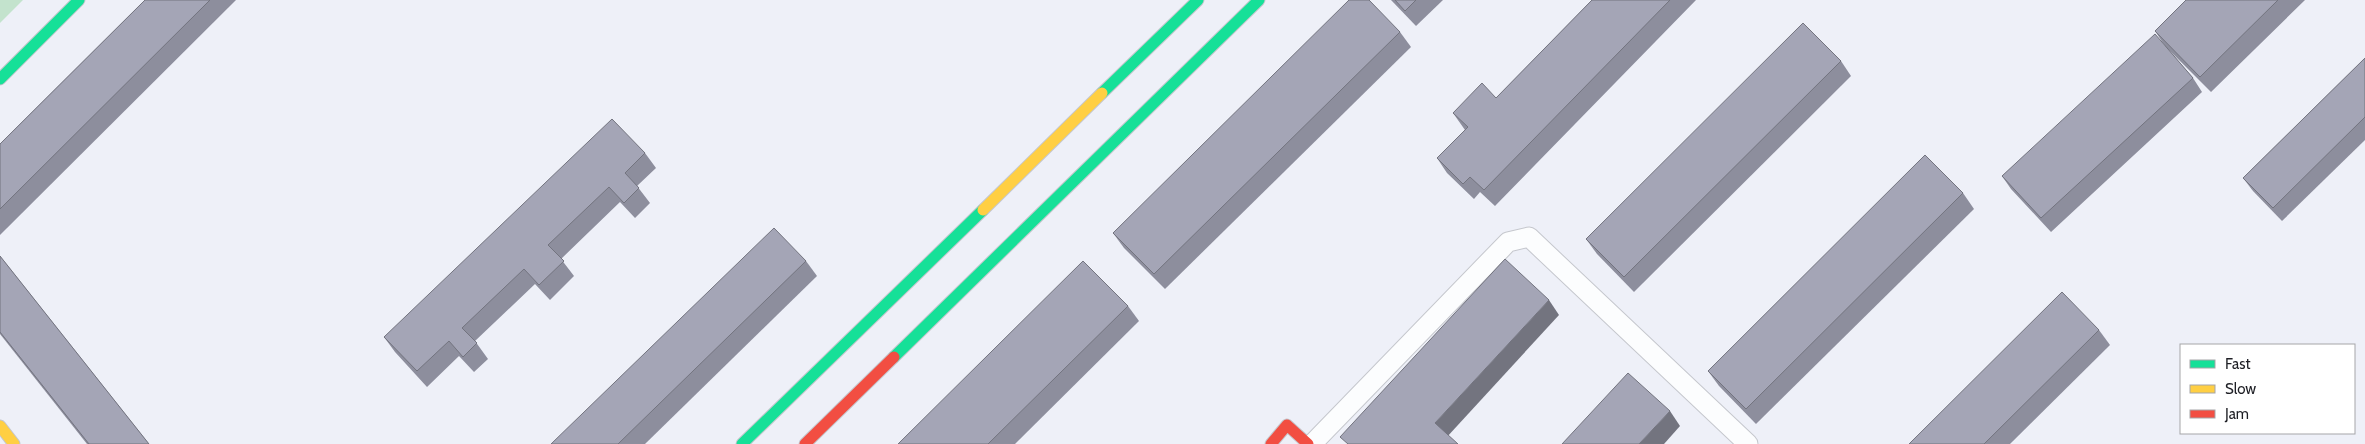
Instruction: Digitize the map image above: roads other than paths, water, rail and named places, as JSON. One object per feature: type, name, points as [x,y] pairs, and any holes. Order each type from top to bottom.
[{"type":"main road","points":[[0,79],[79,0]]},
{"type":"main road","points":[[742,444],[1198,0]]},
{"type":"main road","points":[[805,444],[1259,0]]},
{"type":"main road","points":[[1270,444],[1287,425],[1308,444]]},
{"type":"main road","points":[[0,426],[14,444]]},
{"type":"lane","points":[[1312,444],[1508,242],[1529,237],[1748,444]]}]
